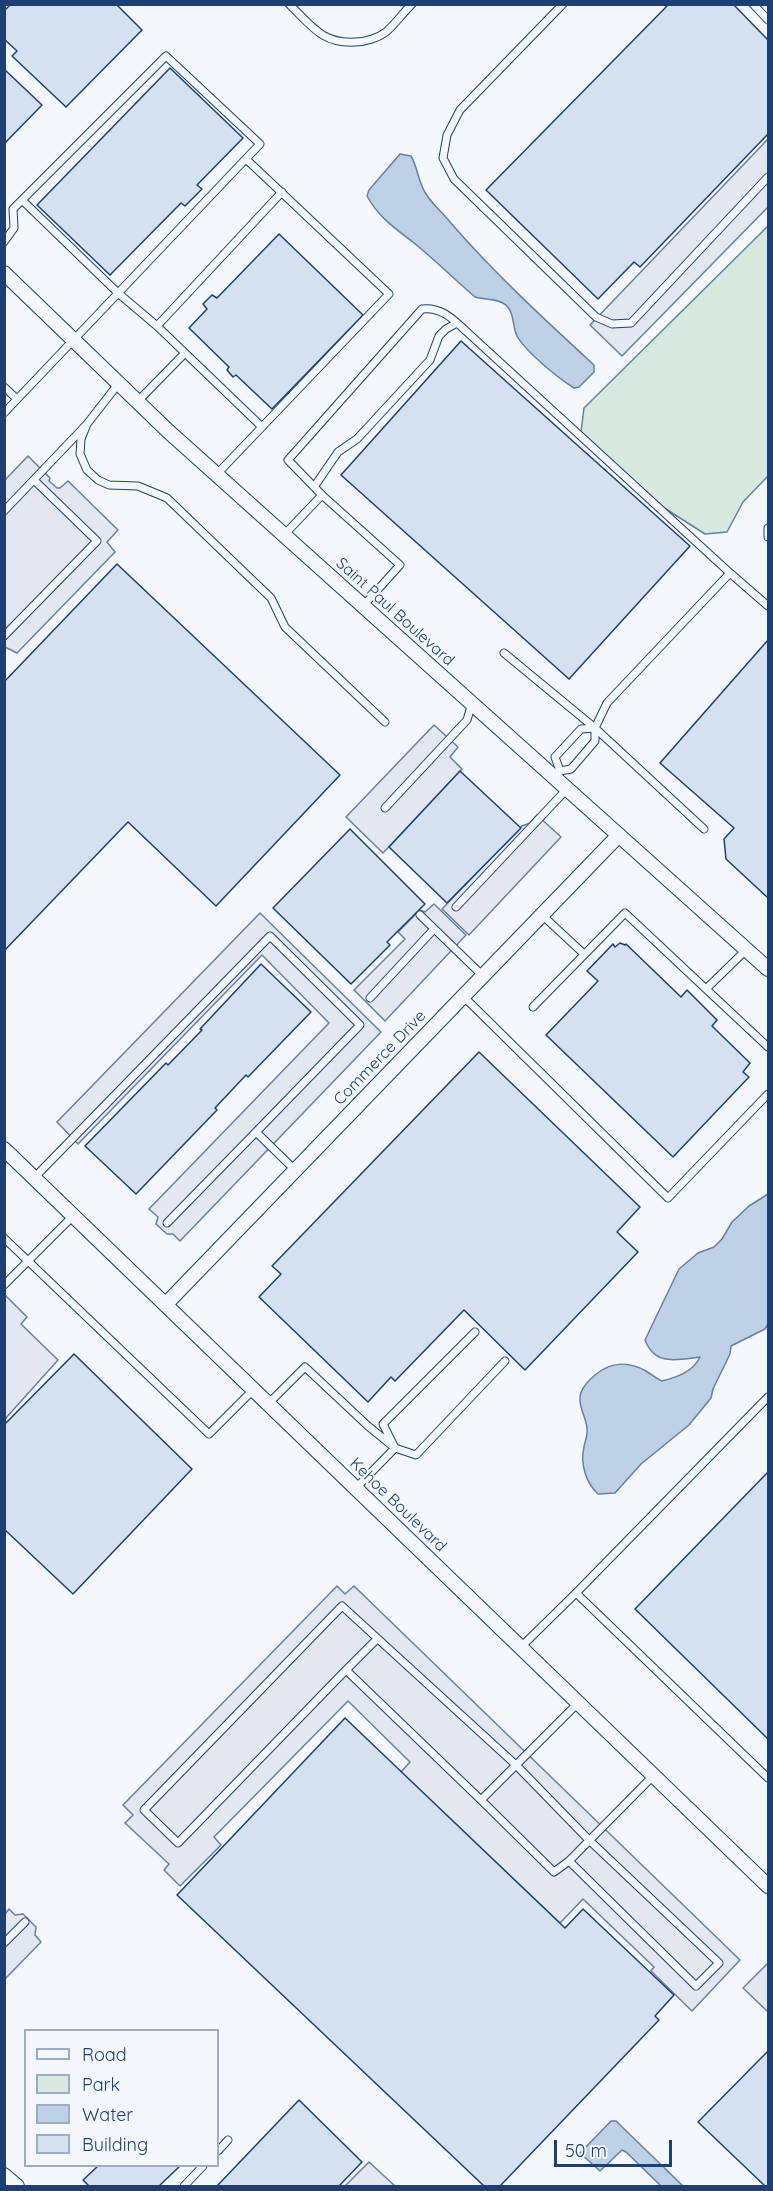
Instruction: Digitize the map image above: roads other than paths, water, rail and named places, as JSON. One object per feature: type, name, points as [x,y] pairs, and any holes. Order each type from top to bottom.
[{"type":"street","name":"Saint Paul Boulevard","points":[[4,273],[217,474],[472,703],[557,774],[567,789],[768,969]]},
{"type":"street","name":"Commerce Drive","points":[[166,1304],[619,835]]},
{"type":"street","name":"Kehoe Boulevard","points":[[4,1149],[768,1886]]},
{"type":"lane","points":[[290,4],[316,30],[331,41],[347,43],[364,42],[384,33],[412,4]]},
{"type":"lane","points":[[563,4],[460,110],[447,135],[443,158],[453,179],[596,317],[612,324],[631,323],[768,177]]},
{"type":"lane","points":[[753,4],[768,20]]},
{"type":"lane","points":[[4,242],[14,228],[13,209],[166,56],[260,144],[4,413]]},
{"type":"lane","points":[[217,474],[389,294],[246,159]]},
{"type":"lane","points":[[157,326],[282,192]]},
{"type":"lane","points":[[22,200],[262,427]]},
{"type":"lane","points":[[363,606],[400,565],[322,495],[288,460],[422,309],[434,308],[457,323],[768,606]]},
{"type":"lane","points":[[314,487],[338,452],[357,439],[430,360],[439,336],[457,323]]},
{"type":"lane","points":[[138,401],[185,352]]},
{"type":"lane","points":[[4,511],[87,424],[119,383]]},
{"type":"lane","points":[[4,387],[17,399]]},
{"type":"lane","points":[[87,424],[81,439],[80,454],[87,470],[98,480],[109,485],[138,486],[167,498],[271,598],[285,627],[385,722]]},
{"type":"lane","points":[[4,636],[97,541],[34,480]]},
{"type":"lane","points":[[284,535],[322,495]]},
{"type":"lane","points":[[768,528],[768,537]]},
{"type":"lane","points":[[595,728],[581,729],[555,757],[557,774],[571,770],[595,741],[595,728],[607,703],[730,573]]},
{"type":"lane","points":[[504,652],[595,728],[704,829]]},
{"type":"lane","points":[[385,808],[467,720],[472,703]]},
{"type":"lane","points":[[456,907],[567,789]]},
{"type":"lane","points":[[533,1007],[625,913],[768,1047]]},
{"type":"lane","points":[[420,915],[483,976]]},
{"type":"lane","points":[[542,915],[584,954]]},
{"type":"lane","points":[[370,998],[434,929]]},
{"type":"lane","points":[[34,1178],[270,936],[360,1025],[167,1223]]},
{"type":"lane","points":[[706,989],[746,950]]},
{"type":"lane","points":[[463,996],[669,1198],[768,1094]]},
{"type":"lane","points":[[256,1132],[295,1170]]},
{"type":"lane","points":[[4,1285],[74,1215]]},
{"type":"lane","points":[[4,1239],[209,1434],[254,1389]]},
{"type":"lane","points":[[395,1448],[383,1424],[475,1332]]},
{"type":"lane","points":[[269,1404],[305,1367],[395,1448],[416,1455],[505,1361]]},
{"type":"lane","points":[[521,1647],[768,1397]]},
{"type":"lane","points":[[357,1488],[395,1448]]},
{"type":"lane","points":[[576,1593],[768,1778]]},
{"type":"lane","points":[[377,1639],[178,1843],[144,1810],[342,1606],[516,1766],[589,1840],[719,1963],[696,1986],[569,1861]]},
{"type":"lane","points":[[346,1670],[555,1872],[569,1861],[654,1775]]},
{"type":"lane","points":[[482,1800],[579,1702]]},
{"type":"lane","points":[[4,1942],[25,1922]]},
{"type":"lane","points":[[219,2150],[228,2140]]},
{"type":"lane","points":[[184,2187],[202,2167]]},
{"type":"water","points":[[400,154],[411,156],[426,194],[467,241],[594,365],[594,372],[579,387],[574,388],[567,384],[527,349],[515,332],[511,312],[506,305],[495,300],[475,297],[376,210],[367,196],[369,190]]},
{"type":"water","points":[[768,1194],[768,1324],[765,1329],[731,1346],[730,1354],[711,1398],[689,1425],[641,1464],[615,1493],[598,1494],[590,1484],[584,1466],[583,1453],[587,1431],[580,1402],[583,1388],[595,1375],[613,1365],[633,1366],[662,1381],[679,1376],[693,1367],[700,1357],[675,1360],[660,1358],[649,1348],[645,1340],[679,1269],[698,1253],[714,1247],[722,1239],[732,1222],[749,1206]]},
{"type":"water","points":[[611,2121],[616,2121],[683,2186],[661,2186],[622,2150],[600,2171],[580,2153]]}]
